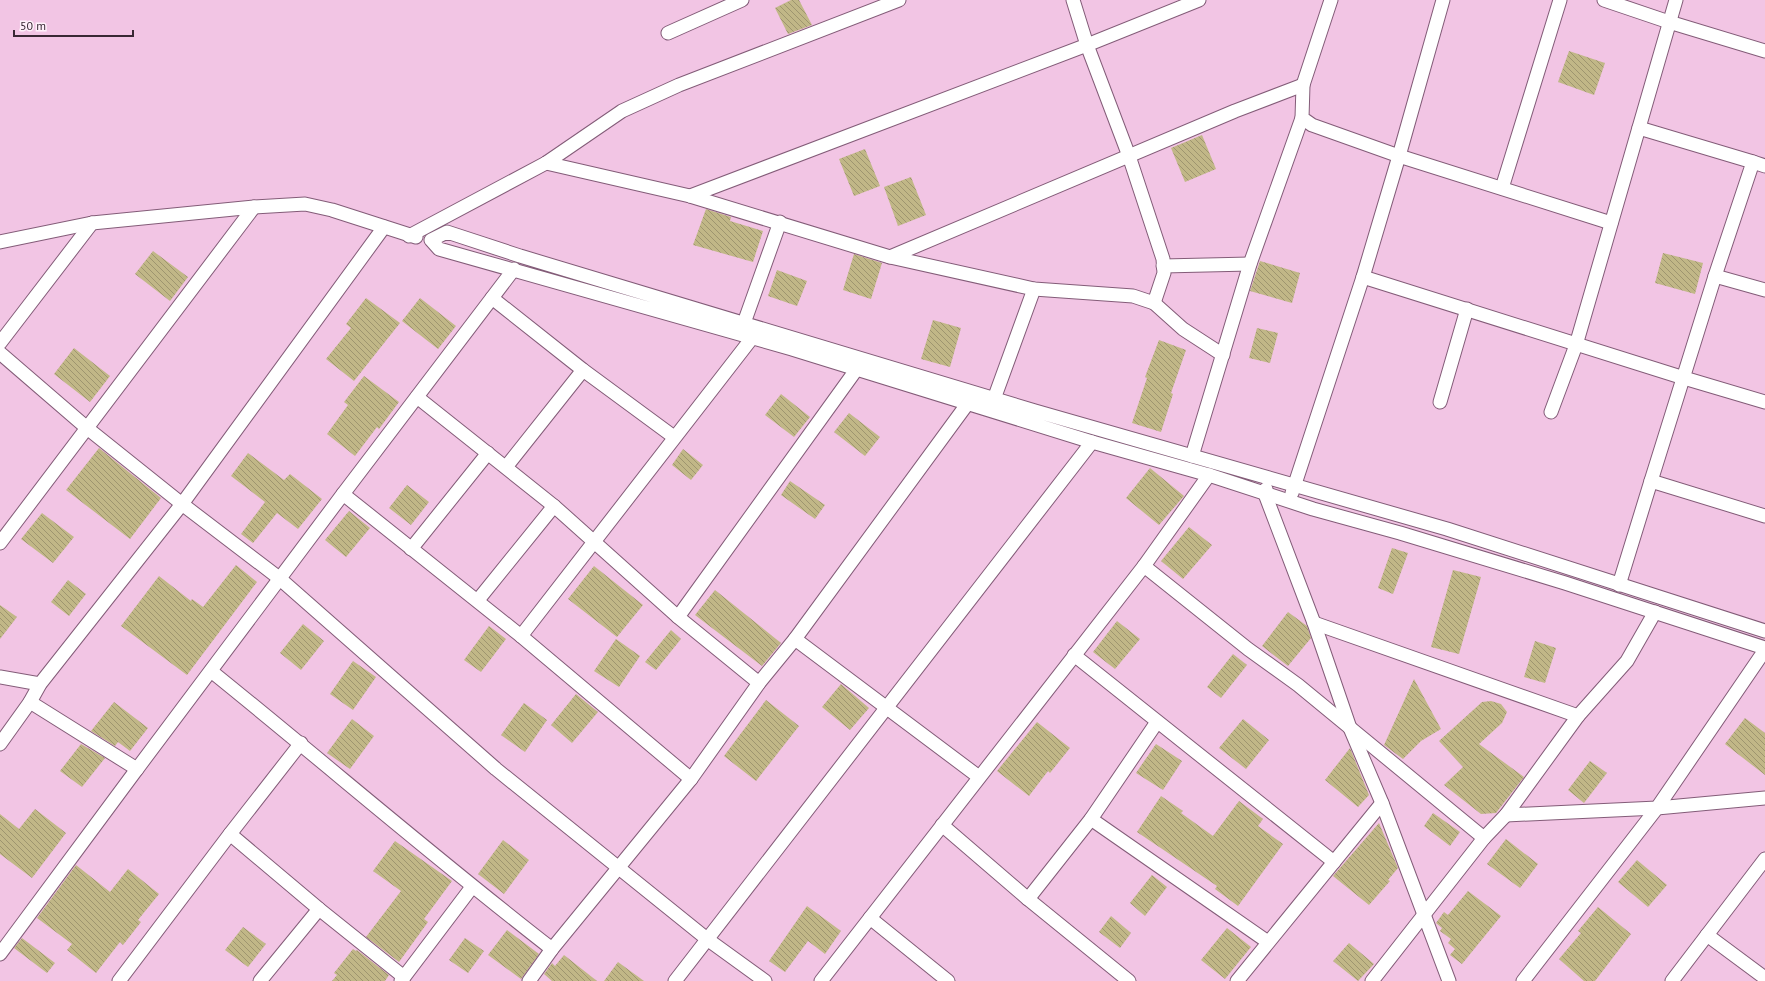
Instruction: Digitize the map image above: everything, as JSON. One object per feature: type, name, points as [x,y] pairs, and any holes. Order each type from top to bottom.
[{"type":"street","points":[[668,33],[742,0]]},
{"type":"street","points":[[409,236],[546,163],[622,111],[679,85],[899,0]]},
{"type":"street","points":[[1072,0],[1087,45],[1129,156],[1163,259],[1164,273],[1154,303]]},
{"type":"street","points":[[690,196],[1087,45],[1199,0]]},
{"type":"street","points":[[1192,456],[1250,264],[1302,118],[1303,85],[1331,0]]},
{"type":"street","points":[[1289,500],[1363,277],[1443,0]]},
{"type":"street","points":[[1502,188],[1560,0]]},
{"type":"street","points":[[1604,0],[1765,52]]},
{"type":"street","points":[[1551,412],[1576,344],[1676,0]]},
{"type":"street","points":[[890,257],[1235,111],[1303,85]]},
{"type":"street","points":[[1302,118],[1312,124],[1399,156],[1611,223]]},
{"type":"street","points":[[1619,585],[1715,276],[1759,164],[1639,128]]},
{"type":"street","points":[[546,163],[690,196],[780,222],[890,257],[1034,289],[1133,296],[1154,303],[1183,329],[1223,355]]},
{"type":"street","points":[[0,242],[92,223],[254,207],[305,204],[332,210],[409,236],[431,240],[447,232],[994,399],[1446,529],[1765,631]]},
{"type":"street","points":[[0,543],[254,207]]},
{"type":"street","points":[[744,323],[780,222]]},
{"type":"street","points":[[0,343],[92,223]]},
{"type":"street","points":[[0,744],[30,702],[40,684],[182,504],[384,227]]},
{"type":"street","points":[[431,240],[439,249],[514,269],[752,338],[1092,442],[1209,475],[1265,494],[1289,500],[1312,509],[1400,533],[1655,612],[1765,649],[1657,808],[1523,981]]},
{"type":"street","points":[[1163,266],[1250,264]]},
{"type":"street","points":[[0,954],[279,578],[514,269]]},
{"type":"street","points":[[1715,276],[1765,290]]},
{"type":"street","points":[[1363,277],[1765,402]]},
{"type":"street","points":[[994,399],[1034,289]]},
{"type":"street","points":[[492,298],[582,370],[674,437]]},
{"type":"street","points":[[1440,402],[1467,309]]},
{"type":"street","points":[[521,636],[596,542],[674,437],[752,338]]},
{"type":"street","points":[[0,353],[87,428],[182,504],[279,578],[496,769],[707,939],[765,981]]},
{"type":"street","points":[[506,467],[582,370]]},
{"type":"street","points":[[678,616],[856,370]]},
{"type":"street","points":[[416,397],[554,506],[678,616],[758,683]]},
{"type":"street","points":[[529,981],[552,949],[691,779],[758,683],[795,639],[968,403]]},
{"type":"street","points":[[675,981],[1092,442]]},
{"type":"street","points":[[411,550],[488,453]]},
{"type":"street","points":[[821,981],[1144,566],[1209,475]]},
{"type":"street","points":[[1269,478],[1265,494],[1314,623],[1350,728],[1382,803],[1449,981]]},
{"type":"street","points":[[1651,481],[1765,516]]},
{"type":"street","points":[[343,494],[411,550],[478,600],[691,779]]},
{"type":"street","points":[[478,600],[554,506]]},
{"type":"street","points":[[1144,566],[1248,650],[1298,685],[1484,838]]},
{"type":"street","points":[[1372,981],[1423,913],[1484,838],[1506,815],[1578,716],[1627,660],[1655,612]]},
{"type":"street","points":[[1314,623],[1578,716]]},
{"type":"street","points":[[795,639],[979,777]]},
{"type":"street","points":[[1074,654],[1157,722],[1334,862]]},
{"type":"street","points":[[211,671],[301,743],[472,887],[552,949]]},
{"type":"street","points":[[0,677],[40,684]]},
{"type":"street","points":[[30,702],[137,769]]},
{"type":"street","points":[[1028,899],[1091,819],[1157,722]]},
{"type":"street","points":[[119,981],[301,743]]},
{"type":"street","points":[[1506,815],[1657,808],[1765,798]]},
{"type":"street","points":[[1237,981],[1382,803]]},
{"type":"street","points":[[1091,819],[1268,942]]},
{"type":"street","points":[[942,824],[1121,979]]},
{"type":"street","points":[[230,834],[403,979],[472,887]]},
{"type":"street","points":[[1672,981],[1765,859]]},
{"type":"street","points":[[260,981],[318,909]]},
{"type":"street","points":[[870,918],[948,981]]},
{"type":"street","points":[[1707,935],[1765,978]]},
{"type":"building","points":[[791,0],[799,0],[812,25],[788,34],[775,8]]},
{"type":"building","points":[[1569,51],[1605,63],[1594,95],[1558,82]]},
{"type":"building","points":[[1202,135],[1216,169],[1185,182],[1171,148]]},
{"type":"building","points":[[865,149],[880,186],[854,196],[839,159]]},
{"type":"building","points":[[911,177],[926,215],[898,226],[884,187]]},
{"type":"building","points":[[706,209],[731,217],[730,221],[763,231],[753,262],[693,245]]},
{"type":"building","points":[[153,251],[188,277],[170,301],[135,274]]},
{"type":"building","points":[[1663,253],[1703,263],[1695,294],[1655,283]]},
{"type":"building","points":[[854,254],[882,263],[871,299],[843,290]]},
{"type":"building","points":[[1260,261],[1300,273],[1292,303],[1250,291]]},
{"type":"building","points":[[777,270],[807,281],[797,306],[768,296]]},
{"type":"building","points":[[366,298],[400,323],[354,381],[326,359],[351,328],[346,324]]},
{"type":"building","points":[[420,298],[456,326],[438,349],[402,321]]},
{"type":"building","points":[[933,320],[961,328],[950,367],[921,359]]},
{"type":"building","points":[[1257,328],[1278,333],[1270,363],[1249,358]]},
{"type":"building","points":[[1159,340],[1186,350],[1171,393],[1173,394],[1161,432],[1132,423],[1147,378],[1145,377]]},
{"type":"building","points":[[74,348],[110,376],[90,402],[54,374]]},
{"type":"building","points":[[364,376],[399,402],[379,429],[377,427],[355,456],[327,434],[348,405],[344,402]]},
{"type":"building","points":[[781,394],[810,417],[794,437],[765,415]]},
{"type":"building","points":[[849,413],[880,437],[865,456],[834,432]]},
{"type":"building","points":[[99,448],[161,498],[130,539],[66,490]]},
{"type":"building","points":[[683,449],[703,465],[691,480],[672,465]]},
{"type":"building","points":[[248,453],[284,480],[290,474],[322,499],[298,529],[277,513],[253,543],[241,534],[265,502],[231,476]]},
{"type":"building","points":[[1150,468],[1184,496],[1159,525],[1126,498]]},
{"type":"building","points":[[790,481],[825,505],[815,519],[781,495]]},
{"type":"building","points":[[407,485],[429,502],[411,525],[389,508]]},
{"type":"building","points":[[349,511],[370,528],[346,557],[325,540]]},
{"type":"building","points":[[42,513],[74,537],[53,563],[21,539]]},
{"type":"building","points":[[1189,527],[1212,545],[1183,579],[1161,561]]},
{"type":"building","points":[[1392,548],[1408,553],[1393,594],[1378,588]]},
{"type":"building","points":[[236,565],[257,582],[187,675],[121,626],[159,576],[191,601],[192,599],[203,607]]},
{"type":"building","points":[[594,566],[643,605],[617,637],[568,599]]},
{"type":"building","points":[[1453,570],[1481,577],[1459,654],[1431,647]]},
{"type":"building","points":[[68,580],[86,594],[69,616],[51,602]]},
{"type":"building","points":[[715,590],[781,643],[762,666],[695,615]]},
{"type":"building","points":[[0,605],[17,617],[0,639]]},
{"type":"building","points":[[1288,612],[1307,626],[1311,638],[1288,666],[1262,646]]},
{"type":"building","points":[[1117,621],[1140,639],[1115,669],[1093,652]]},
{"type":"building","points":[[303,624],[324,641],[301,670],[280,653]]},
{"type":"building","points":[[489,626],[506,639],[481,672],[464,660]]},
{"type":"building","points":[[671,630],[681,639],[656,670],[645,662]]},
{"type":"building","points":[[616,639],[640,656],[619,687],[594,671]]},
{"type":"building","points":[[1535,641],[1556,648],[1545,683],[1524,677]]},
{"type":"building","points":[[1233,654],[1247,665],[1221,698],[1207,687]]},
{"type":"building","points":[[353,661],[376,677],[353,710],[330,694]]},
{"type":"building","points":[[1414,679],[1441,729],[1421,741],[1403,759],[1384,745]]},
{"type":"building","points":[[841,684],[869,708],[850,730],[822,707]]},
{"type":"building","points":[[576,694],[598,712],[572,743],[551,725]]},
{"type":"building","points":[[766,700],[799,726],[756,781],[724,756]]},
{"type":"building","points":[[1491,701],[1501,704],[1507,712],[1502,723],[1479,744],[1524,777],[1496,813],[1481,814],[1444,785],[1463,767],[1439,741],[1482,702]]},
{"type":"building","points":[[114,702],[148,728],[130,751],[118,742],[115,746],[91,731]]},
{"type":"building","points":[[524,703],[547,720],[525,752],[501,735]]},
{"type":"building","points":[[1745,718],[1765,733],[1765,775],[1725,744]]},
{"type":"building","points":[[352,719],[374,736],[350,769],[327,753]]},
{"type":"building","points":[[1243,719],[1269,740],[1246,769],[1219,748]]},
{"type":"building","points":[[1037,722],[1070,748],[1050,773],[1048,771],[1029,796],[997,771]]},
{"type":"building","points":[[81,744],[105,758],[82,787],[60,771]]},
{"type":"building","points":[[1156,744],[1182,761],[1163,790],[1136,773]]},
{"type":"building","points":[[1350,748],[1369,795],[1358,807],[1325,780]]},
{"type":"building","points":[[1590,761],[1607,773],[1584,803],[1568,790]]},
{"type":"building","points":[[1161,796],[1183,811],[1181,813],[1213,836],[1239,801],[1263,819],[1258,826],[1283,844],[1238,906],[1215,889],[1217,886],[1137,832]]},
{"type":"building","points":[[35,809],[66,833],[32,878],[0,854],[0,814],[19,829]]},
{"type":"building","points":[[1433,813],[1460,832],[1450,846],[1424,826]]},
{"type":"building","points":[[1379,823],[1398,868],[1388,880],[1390,881],[1369,905],[1333,876]]},
{"type":"building","points":[[1506,839],[1538,864],[1520,888],[1487,864]]},
{"type":"building","points":[[503,840],[529,860],[504,894],[478,874]]},
{"type":"building","points":[[395,841],[452,881],[424,919],[428,922],[399,962],[366,937],[401,891],[373,871]]},
{"type":"building","points":[[1637,860],[1667,885],[1648,907],[1618,882]]},
{"type":"building","points":[[76,865],[110,892],[128,869],[159,894],[138,920],[141,922],[123,945],[120,942],[96,973],[67,950],[72,944],[37,918]]},
{"type":"building","points":[[1152,875],[1167,887],[1145,916],[1130,903]]},
{"type":"building","points":[[1468,891],[1501,916],[1462,964],[1450,955],[1455,949],[1448,943],[1451,939],[1440,931],[1442,928],[1436,923],[1444,912],[1448,915]]},
{"type":"building","points":[[807,906],[841,931],[825,954],[808,941],[785,972],[769,961]]},
{"type":"building","points":[[1598,907],[1631,934],[1595,981],[1584,981],[1559,959],[1581,933],[1578,931]]},
{"type":"building","points":[[1111,916],[1131,933],[1120,948],[1099,932]]},
{"type":"building","points":[[243,927],[266,944],[248,967],[225,950]]},
{"type":"building","points":[[1227,928],[1251,947],[1225,979],[1201,960]]},
{"type":"building","points":[[507,930],[539,954],[521,979],[488,955]]},
{"type":"building","points":[[22,938],[55,963],[47,973],[14,948]]},
{"type":"building","points":[[465,938],[484,951],[468,973],[449,960]]},
{"type":"building","points":[[1349,943],[1374,964],[1358,981],[1333,961]]},
{"type":"building","points":[[353,949],[356,951],[357,950],[389,975],[385,981],[332,981],[337,975],[334,973]]},
{"type":"building","points":[[564,955],[597,981],[552,981],[544,974],[552,963],[555,966]]},
{"type":"building","points":[[618,962],[644,981],[604,981]]}]
